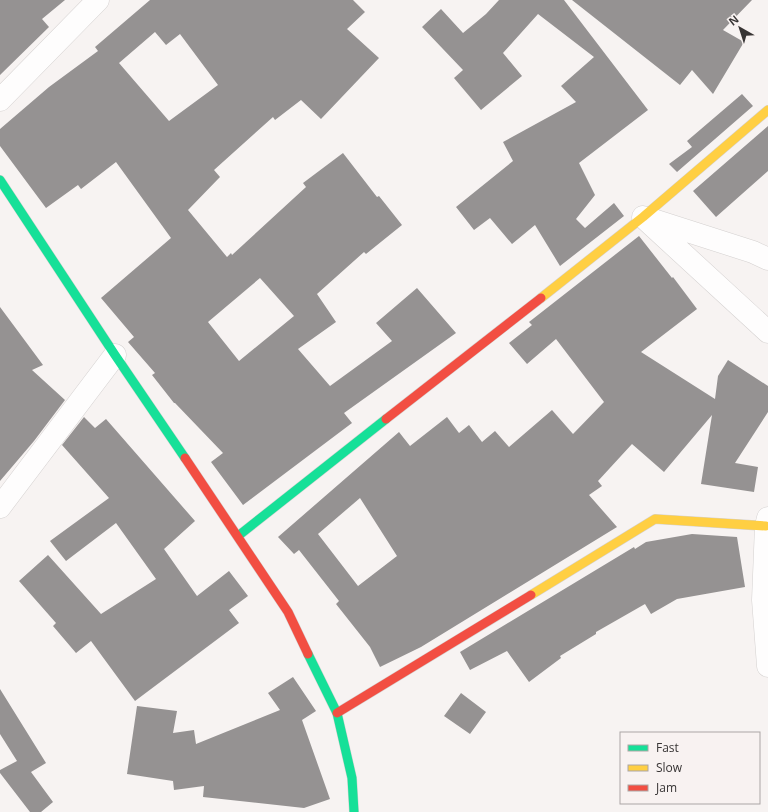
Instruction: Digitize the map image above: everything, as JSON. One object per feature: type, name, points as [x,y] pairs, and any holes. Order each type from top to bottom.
[{"type":"street","points":[[0,100],[98,0]]},
{"type":"street","points":[[238,536],[642,217],[768,110]]},
{"type":"street","points":[[0,180],[115,355],[288,612],[337,713],[352,778],[354,812]]},
{"type":"street","points":[[642,217],[753,252],[768,259]]},
{"type":"street","points":[[642,217],[768,332]]},
{"type":"street","points":[[0,507],[115,355]]},
{"type":"street","points":[[337,713],[655,519],[767,522],[766,599],[768,666]]},
{"type":"building","points":[[0,0],[65,0],[42,19],[49,27],[0,75]]},
{"type":"building","points":[[150,0],[353,0],[365,12],[347,29],[379,58],[321,119],[301,100],[275,120],[273,117],[214,170],[220,177],[188,210],[227,257],[231,253],[232,255],[306,187],[303,183],[343,153],[377,197],[379,196],[402,225],[366,254],[364,252],[317,294],[336,322],[298,349],[330,386],[392,341],[376,323],[417,288],[456,333],[344,413],[352,423],[243,505],[211,462],[223,453],[174,403],[152,375],[155,373],[128,342],[134,337],[101,298],[171,238],[116,162],[81,189],[78,185],[46,208],[0,146],[0,129],[49,87],[98,51],[95,47]],"holes":[[[155,32],[166,45],[180,34],[218,85],[169,121],[119,63]],[[260,278],[294,316],[239,361],[208,322]]]},
{"type":"building","points":[[499,0],[564,0],[648,110],[579,163],[595,195],[576,219],[585,228],[614,203],[624,216],[560,266],[535,225],[512,244],[490,218],[474,230],[456,207],[513,161],[503,142],[576,102],[561,86],[594,57],[538,14],[503,53],[522,76],[481,110],[454,78],[463,70],[422,27],[441,9],[463,33],[486,14]]},
{"type":"building","points":[[572,0],[752,0],[723,30],[744,42],[713,94],[692,70],[680,85]]},
{"type":"building","points":[[742,94],[753,106],[677,172],[669,164],[692,147],[687,141]]},
{"type":"building","points":[[768,126],[768,171],[716,217],[693,191]]},
{"type":"building","points":[[639,236],[697,309],[641,352],[715,399],[718,376],[728,360],[768,386],[768,412],[735,463],[758,467],[754,492],[701,484],[712,415],[664,472],[632,444],[598,481],[602,486],[589,495],[617,527],[421,647],[380,667],[370,647],[336,604],[339,601],[299,550],[294,554],[278,537],[399,432],[410,446],[447,417],[459,433],[469,425],[482,442],[495,431],[509,447],[552,410],[573,434],[604,402],[556,339],[527,364],[509,343],[532,325],[529,322]],"holes":[[[360,498],[397,556],[358,586],[318,534]]]},
{"type":"building","points":[[0,307],[43,365],[32,370],[65,400],[34,441],[0,481]]},
{"type":"building","points":[[84,417],[95,428],[106,419],[195,521],[164,549],[197,596],[229,571],[248,596],[229,610],[239,623],[135,701],[91,641],[76,653],[53,626],[56,623],[19,581],[48,555],[101,614],[156,579],[116,523],[66,561],[50,541],[109,498],[62,445]]},
{"type":"building","points":[[692,534],[737,537],[745,587],[677,599],[651,614],[645,604],[596,632],[596,634],[560,656],[561,658],[529,682],[507,651],[470,670],[460,652],[634,547],[635,549],[646,542]]},
{"type":"building","points":[[293,677],[316,711],[302,720],[330,799],[304,808],[203,797],[204,786],[174,790],[173,781],[127,774],[137,706],[177,711],[173,733],[194,730],[196,744],[280,710],[268,693]]},
{"type":"building","points":[[0,689],[46,763],[31,772],[53,802],[41,812],[30,812],[0,773],[0,770],[17,761],[0,734]]},
{"type":"building","points":[[461,693],[486,712],[470,734],[444,716]]},
{"type":"traffic: fast","points":[[0,180],[115,355],[185,458]]},
{"type":"traffic: fast","points":[[238,536],[386,419]]},
{"type":"traffic: fast","points":[[308,654],[337,713],[352,778],[354,812]]},
{"type":"traffic: slow","points":[[541,298],[643,217],[768,110]]},
{"type":"traffic: slow","points":[[531,595],[655,519],[766,526]]},
{"type":"traffic: jam","points":[[386,419],[541,298]]},
{"type":"traffic: jam","points":[[185,458],[288,612],[308,654]]},
{"type":"traffic: jam","points":[[337,713],[531,595]]}]
